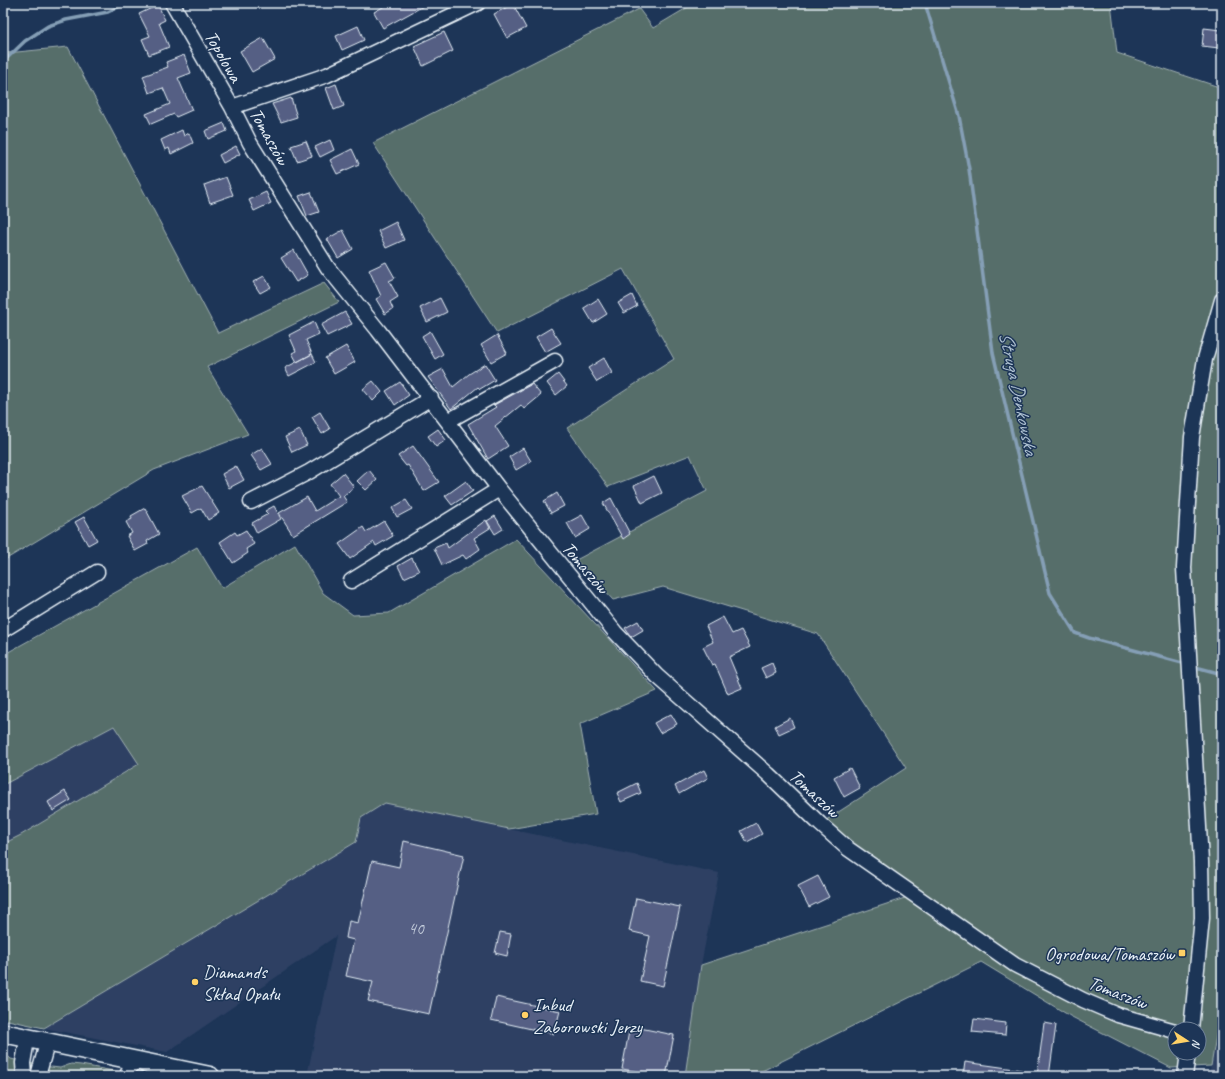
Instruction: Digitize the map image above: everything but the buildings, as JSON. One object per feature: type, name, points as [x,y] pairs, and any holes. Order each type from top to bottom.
[{"type":"main road","points":[[3,1034],[47,1044],[129,1068],[210,1076]]},
{"type":"street","name":"Topolowa","points":[[172,3],[232,107]]},
{"type":"street","name":"Tomaszów","points":[[478,3],[327,75],[232,107],[250,143],[328,268],[431,398],[499,489],[615,632],[647,665],[847,848],[1015,965],[1118,1015],[1167,1029]]},
{"type":"street","points":[[1192,1021],[1202,918],[1184,568],[1192,437],[1205,359],[1222,300]]},
{"type":"street","points":[[448,421],[555,361]]},
{"type":"street","points":[[251,502],[309,472],[431,398]]},
{"type":"street","points":[[351,581],[499,489]]},
{"type":"street","points":[[3,630],[97,572]]},
{"type":"street","points":[[24,1076],[23,1063],[27,1040]]},
{"type":"street","points":[[38,1076],[47,1044]]},
{"type":"street","points":[[1185,1076],[1187,1061]]},
{"type":"shaded area","points":[[114,726],[140,764],[21,835],[3,844],[3,785]]},
{"type":"shaded area","points":[[385,803],[719,873],[701,965],[685,1076],[307,1076],[336,936],[167,1052],[44,1028],[356,842],[361,818]]},
{"type":"shaded area","points":[[1222,1000],[1222,1076],[1209,1076],[1211,1066]]},
{"type":"green space","points":[[695,3],[1111,3],[1117,53],[1222,88],[1222,1000],[1211,1066],[1171,1068],[1070,1016],[981,962],[752,1076],[685,1076],[701,965],[914,895],[820,824],[906,768],[818,634],[663,587],[613,600],[576,560],[707,491],[690,455],[608,487],[567,428],[674,359],[623,269],[497,333],[373,143],[639,9],[653,28]]},
{"type":"green space","points":[[68,47],[218,333],[324,283],[339,302],[207,367],[248,434],[154,470],[3,561],[3,56],[7,53]]},
{"type":"green space","points":[[516,539],[657,691],[580,724],[596,814],[509,829],[385,803],[361,818],[356,842],[44,1028],[3,1019],[3,844],[21,835],[139,764],[114,726],[3,785],[3,655],[197,547],[222,588],[295,544],[323,593],[353,615],[389,613]]},
{"type":"green space","points":[[3,1052],[11,1059],[42,1066],[60,1068],[71,1064],[81,1065],[141,1076],[3,1076]]},
{"type":"waterway","name":"Struga Denkowska","points":[[3,62],[25,41],[48,26],[66,20],[108,12],[126,3]]},
{"type":"waterway","name":"Struga Denkowska","points":[[925,3],[959,116],[969,169],[993,353],[1050,593],[1075,633],[1186,664]]},
{"type":"waterway","name":"Struga Denkowska","points":[[1192,666],[1222,674]]},
{"type":"place","name":"Ogrodowa/Tomaszów","points":[[1182,953]]},
{"type":"place","name":"Diamands Skład Opału","points":[[195,982]]},
{"type":"place","name":"Inbud Zaborowski Jerzy","points":[[525,1015]]}]
